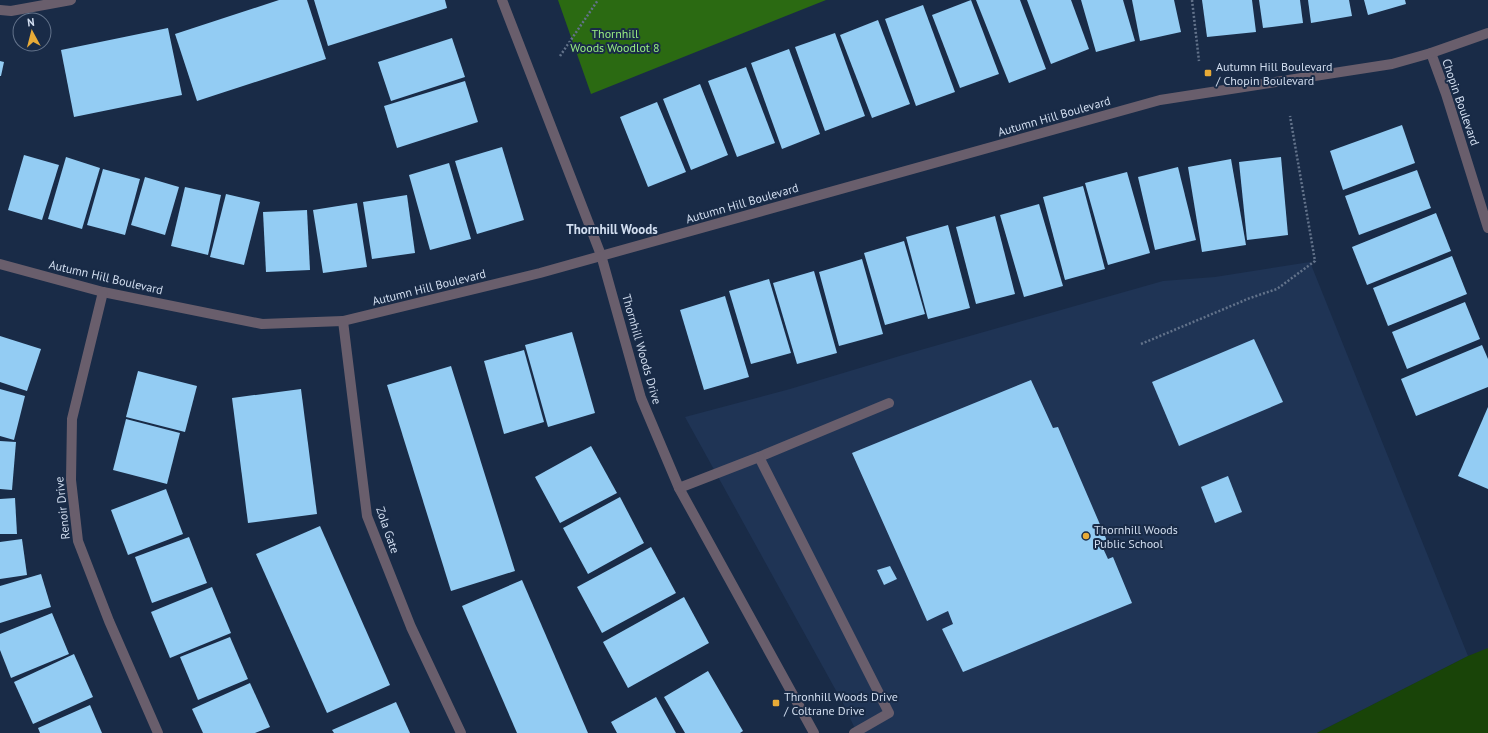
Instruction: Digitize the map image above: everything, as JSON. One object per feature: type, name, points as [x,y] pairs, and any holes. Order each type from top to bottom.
[{"type":"street","points":[[0,10],[11,10],[71,0]]},
{"type":"street","name":"Thornhill Woods Drive","points":[[502,0],[601,255],[641,398],[679,488],[814,733]]},
{"type":"street","name":"Autumn Hill Boulevard","points":[[0,264],[103,292],[262,324],[343,321],[540,273],[1160,100],[1392,64],[1488,34]]},
{"type":"street","name":"Chopin Boulevard","points":[[1431,53],[1446,94],[1488,228]]},
{"type":"street","name":"Renoir Drive","points":[[103,292],[72,419],[71,480],[78,541],[109,621],[158,733]]},
{"type":"street","name":"Zola Gate","points":[[343,321],[367,516],[412,627],[461,733]]},
{"type":"street","points":[[679,488],[759,457],[889,403]]},
{"type":"street","points":[[759,457],[889,713],[854,733]]},
{"type":"path","points":[[560,56],[598,0]]},
{"type":"path","points":[[1192,0],[1199,61]]},
{"type":"path","points":[[1141,344],[1244,301],[1277,290],[1315,261],[1290,116]]},
{"type":"shaded area","name":"Thornhill Woods Public School","points":[[1310,262],[1468,656],[1317,733],[857,733],[844,705],[685,417],[790,389],[903,355],[1163,281],[1215,277]]},
{"type":"green space","name":"Thornhill Woods Woodlot 8","points":[[558,0],[826,0],[591,94]]},
{"type":"green space","points":[[1488,648],[1488,733],[1317,733],[1468,656]]},
{"type":"building","points":[[279,0],[307,0],[326,59],[197,101],[175,34]]},
{"type":"building","points":[[314,0],[445,0],[447,8],[328,46]]},
{"type":"building","points":[[971,0],[999,74],[960,88],[932,15]]},
{"type":"building","points":[[976,0],[1020,0],[1046,69],[1009,83]]},
{"type":"building","points":[[1027,0],[1071,0],[1089,49],[1051,64]]},
{"type":"building","points":[[1081,0],[1123,0],[1135,41],[1096,52]]},
{"type":"building","points":[[1132,0],[1174,0],[1181,32],[1140,41]]},
{"type":"building","points":[[1202,0],[1252,0],[1256,32],[1207,37]]},
{"type":"building","points":[[1259,0],[1300,0],[1303,23],[1263,28]]},
{"type":"building","points":[[1308,0],[1349,0],[1352,16],[1311,23]]},
{"type":"building","points":[[1364,0],[1405,0],[1406,4],[1368,15]]},
{"type":"building","points":[[923,5],[955,92],[916,106],[885,19]]},
{"type":"building","points":[[878,20],[910,104],[872,118],[840,35]]},
{"type":"building","points":[[168,28],[182,95],[74,117],[61,50]]},
{"type":"building","points":[[835,33],[865,116],[825,131],[795,47]]},
{"type":"building","points":[[452,38],[465,77],[391,101],[378,62]]},
{"type":"building","points":[[789,49],[820,134],[782,149],[751,63]]},
{"type":"building","points":[[0,61],[4,62],[1,76],[0,76]]},
{"type":"building","points":[[746,67],[775,143],[737,157],[708,81]]},
{"type":"building","points":[[465,81],[478,122],[397,148],[384,106]]},
{"type":"building","points":[[700,84],[728,155],[691,170],[663,99]]},
{"type":"building","points":[[657,102],[686,172],[648,187],[620,117]]},
{"type":"building","points":[[1402,125],[1415,163],[1343,190],[1330,151]]},
{"type":"building","points":[[502,147],[524,220],[477,234],[455,161]]},
{"type":"building","points":[[24,155],[59,165],[42,220],[8,210]]},
{"type":"building","points":[[66,157],[100,168],[82,229],[48,219]]},
{"type":"building","points":[[1281,157],[1288,235],[1247,240],[1239,162]]},
{"type":"building","points":[[1231,159],[1246,245],[1202,252],[1188,167]]},
{"type":"building","points":[[449,163],[471,239],[430,250],[409,175]]},
{"type":"building","points":[[1178,167],[1196,240],[1155,250],[1138,177]]},
{"type":"building","points":[[103,169],[140,179],[125,235],[87,225]]},
{"type":"building","points":[[1417,170],[1431,208],[1359,235],[1345,196]]},
{"type":"building","points":[[1127,172],[1150,253],[1108,265],[1085,183]]},
{"type":"building","points":[[145,177],[179,187],[165,235],[131,225]]},
{"type":"building","points":[[1083,186],[1105,269],[1065,280],[1043,197]]},
{"type":"building","points":[[185,187],[221,195],[208,255],[171,246]]},
{"type":"building","points":[[226,194],[260,202],[244,265],[210,257]]},
{"type":"building","points":[[407,195],[415,253],[372,259],[363,202]]},
{"type":"building","points":[[357,203],[367,267],[323,273],[313,210]]},
{"type":"building","points":[[1039,204],[1063,286],[1024,297],[1000,215]]},
{"type":"building","points":[[307,210],[310,270],[266,272],[263,212]]},
{"type":"building","points":[[1436,213],[1451,251],[1367,285],[1352,247]]},
{"type":"building","points":[[995,216],[1015,294],[976,304],[956,227]]},
{"type":"building","points":[[948,225],[970,308],[928,319],[906,237]]},
{"type":"building","points":[[904,241],[925,314],[885,325],[864,253]]},
{"type":"building","points":[[1452,256],[1467,294],[1388,326],[1373,288]]},
{"type":"building","points":[[862,259],[883,334],[839,346],[819,272]]},
{"type":"building","points":[[814,271],[837,353],[797,364],[773,283]]},
{"type":"building","points":[[769,279],[791,353],[751,364],[729,291]]},
{"type":"building","points":[[725,296],[749,377],[704,390],[680,310]]},
{"type":"building","points":[[1465,302],[1480,339],[1407,369],[1392,332]]},
{"type":"building","points":[[572,332],[595,413],[548,427],[525,345]]},
{"type":"building","points":[[0,336],[41,349],[27,391],[0,382]]},
{"type":"building","points":[[1254,339],[1283,402],[1179,446],[1152,382]]},
{"type":"building","points":[[1482,345],[1488,359],[1488,387],[1416,416],[1401,379]]},
{"type":"building","points":[[524,350],[544,422],[504,434],[484,361]]},
{"type":"building","points":[[451,366],[515,571],[451,591],[387,385]]},
{"type":"building","points":[[138,371],[197,386],[185,432],[126,417]]},
{"type":"building","points":[[1031,380],[1053,428],[1058,427],[1108,543],[1102,546],[1108,559],[1113,557],[1132,603],[963,672],[942,629],[953,624],[948,611],[927,621],[852,453]]},
{"type":"building","points":[[0,389],[25,396],[14,440],[0,436]]},
{"type":"building","points":[[301,389],[317,514],[248,523],[232,398]]},
{"type":"building","points":[[1488,407],[1488,489],[1458,476]]},
{"type":"building","points":[[126,419],[180,433],[167,484],[113,470]]},
{"type":"building","points":[[0,441],[16,442],[12,490],[0,489]]},
{"type":"building","points":[[591,446],[617,493],[560,523],[535,477]]},
{"type":"building","points":[[1228,476],[1242,512],[1215,523],[1201,487]]},
{"type":"building","points":[[166,489],[183,534],[128,555],[111,510]]},
{"type":"building","points":[[620,497],[644,543],[588,574],[563,528]]},
{"type":"building","points":[[15,498],[17,534],[0,534],[0,499]]},
{"type":"building","points":[[320,526],[390,685],[327,713],[256,554]]},
{"type":"building","points":[[189,537],[207,583],[152,603],[135,557]]},
{"type":"building","points":[[22,539],[27,575],[0,579],[0,542]]},
{"type":"building","points":[[651,547],[676,593],[602,633],[577,587]]},
{"type":"building","points":[[890,566],[897,579],[884,585],[877,570]]},
{"type":"building","points":[[41,574],[51,607],[0,623],[0,586]]},
{"type":"building","points":[[522,580],[588,733],[517,733],[462,606]]},
{"type":"building","points":[[212,587],[231,633],[170,658],[151,612]]},
{"type":"building","points":[[684,597],[709,643],[628,688],[603,642]]},
{"type":"building","points":[[52,613],[69,654],[11,678],[0,650],[0,634]]},
{"type":"building","points":[[230,637],[248,679],[198,700],[180,657]]},
{"type":"building","points":[[74,654],[93,697],[33,724],[14,682]]},
{"type":"building","points":[[708,671],[743,731],[740,733],[685,733],[664,697]]},
{"type":"building","points":[[250,683],[270,727],[255,733],[203,733],[192,709]]},
{"type":"building","points":[[656,697],[676,733],[617,733],[611,722]]},
{"type":"building","points":[[396,702],[410,733],[334,733],[332,730]]},
{"type":"building","points":[[90,705],[102,733],[40,733],[38,728]]},
{"type":"place","name":"Autumn Hill Boulevard / Chopin Boulevard","points":[[1208,73]]},
{"type":"place","name":"Thornhill Woods Public School","points":[[1086,536]]},
{"type":"place","name":"Thronhill Woods Drive / Coltrane Drive","points":[[776,703]]},
{"type":"district","name":"Thornhill Woods","points":[[612,229]]}]
